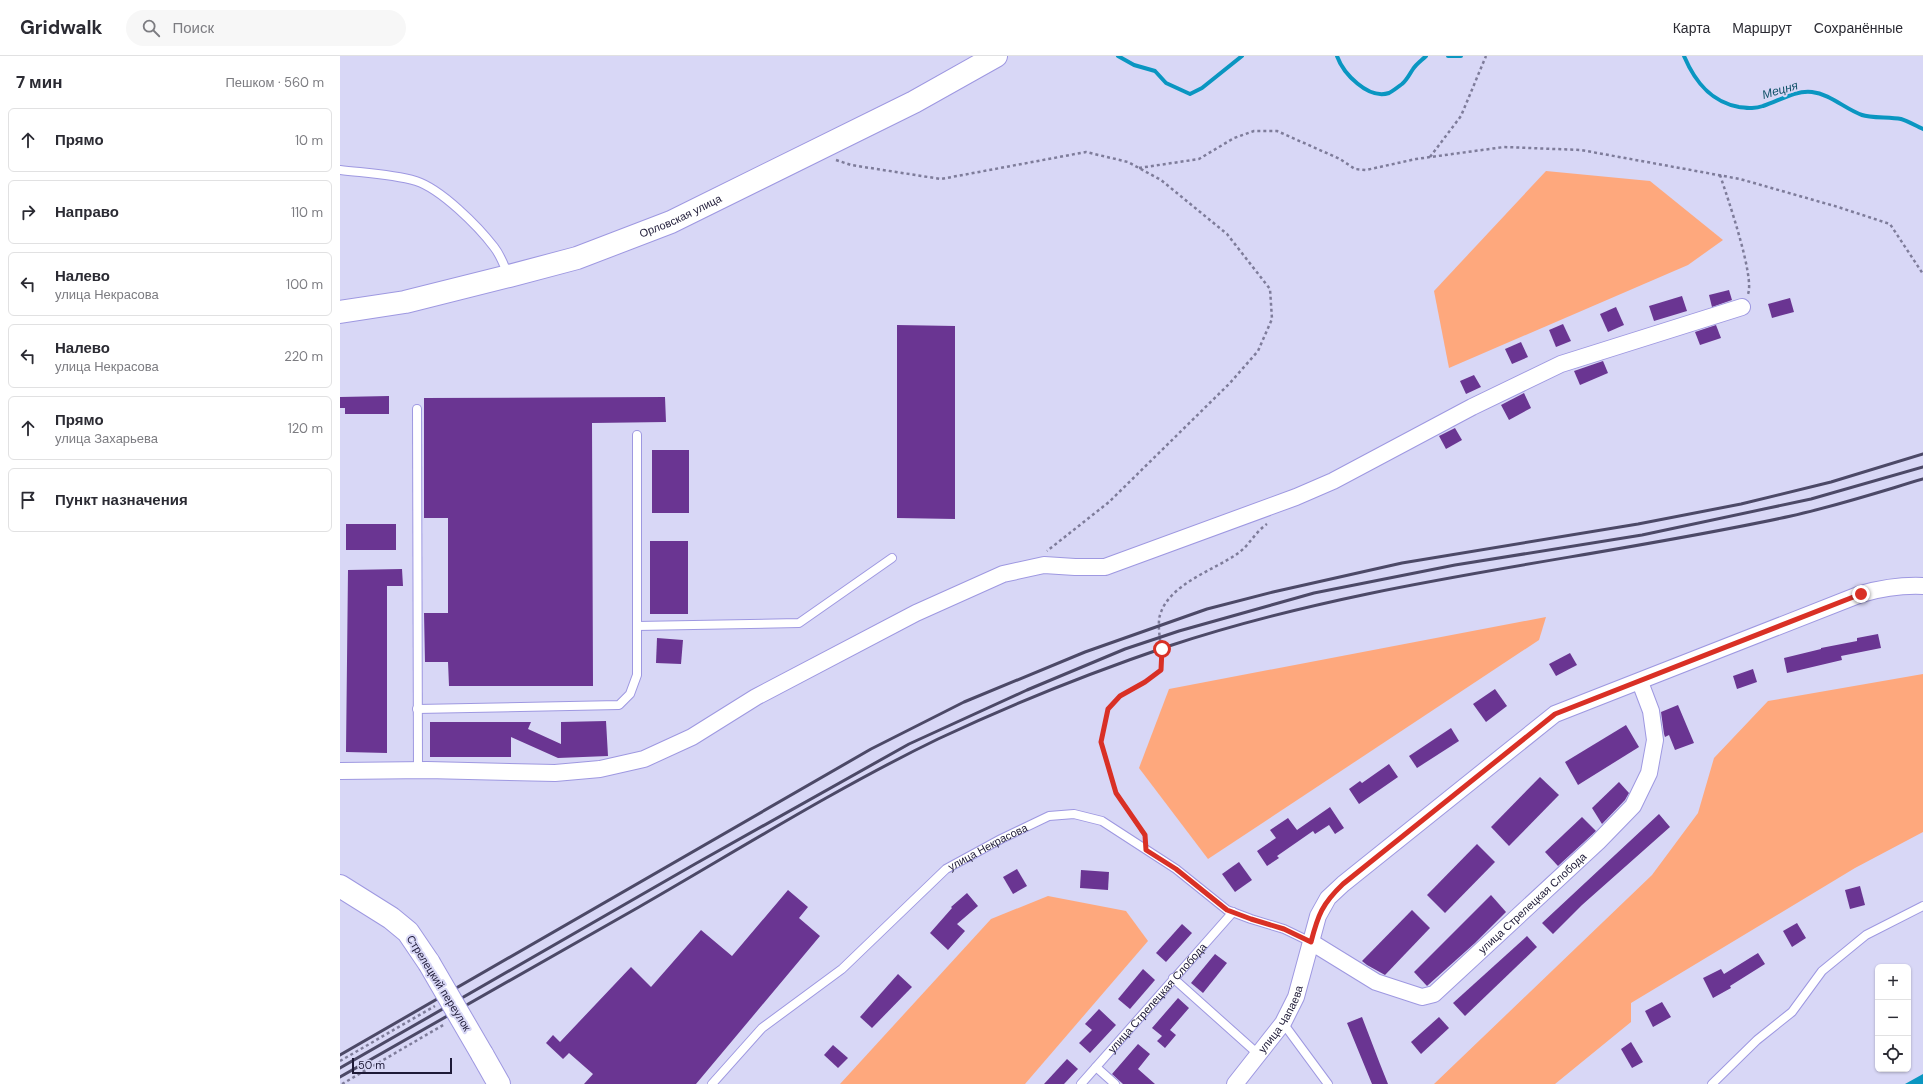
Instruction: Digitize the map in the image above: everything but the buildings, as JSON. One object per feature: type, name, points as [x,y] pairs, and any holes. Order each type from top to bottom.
[{"type":"main road","name":"Орловская улица","points":[[340,312],[405,302],[577,258],[671,222],[914,102],[996,56]]},
{"type":"main road","name":"Стрелецкий переулок","points":[[340,886],[391,918],[408,932],[429,963],[499,1084]]},
{"type":"street","points":[[340,771],[418,770],[554,773],[600,769],[644,759],[692,737],[756,697],[916,613],[1003,574],[1044,565],[1075,567],[1105,566],[1279,503],[1333,481],[1472,407],[1561,364],[1742,306]]},
{"type":"street","points":[[1311,945],[1318,916],[1328,898],[1343,884],[1555,714],[1640,682],[1861,594],[1882,588],[1923,586]]},
{"type":"street","name":"улица Стрелецкая Слобода","points":[[1311,945],[1376,982],[1422,997],[1434,994],[1598,842],[1633,806],[1649,773],[1655,740],[1652,711],[1640,682]]},
{"type":"street","name":"улица Чапаева","points":[[1235,1084],[1283,1023],[1296,997],[1311,945]]},
{"type":"lane","points":[[340,170],[416,181],[434,189],[450,202],[491,243],[500,257],[508,276]]},
{"type":"lane","points":[[417,409],[418,770]]},
{"type":"lane","points":[[417,709],[619,705],[630,694],[637,675],[636,435]]},
{"type":"lane","points":[[637,626],[799,623],[892,558]]},
{"type":"lane","name":"улица Некрасова","points":[[712,1084],[762,1028],[842,969],[946,869],[1001,839],[1049,816],[1074,814],[1102,821],[1176,869],[1227,910],[1284,929],[1311,945]]},
{"type":"lane","points":[[1712,1084],[1757,1040],[1792,1012],[1822,970],[1866,935],[1923,906]]},
{"type":"lane","name":"улица Стрелецкая Слобода","points":[[1081,1084],[1173,978],[1233,912]]},
{"type":"lane","points":[[1173,978],[1258,1054]]},
{"type":"lane","points":[[1283,1023],[1328,1084]]},
{"type":"lane","points":[[1096,1067],[1115,1084]]},
{"type":"path","points":[[1430,157],[1460,116],[1486,56]]},
{"type":"path","points":[[1138,168],[1199,159],[1234,138],[1254,131],[1277,131],[1340,159],[1354,169],[1366,170],[1430,157],[1504,147],[1581,150],[1720,175],[1838,207],[1890,224],[1923,274]]},
{"type":"path","points":[[813,152],[851,165],[941,179],[1086,152],[1128,162],[1161,180],[1227,234],[1270,289],[1272,319],[1258,351],[1230,383],[1109,502],[1024,570]]},
{"type":"path","points":[[1720,175],[1747,266],[1749,290],[1742,306]]},
{"type":"path","points":[[1146,850],[1145,835],[1116,793],[1101,742],[1108,709],[1120,696],[1145,682],[1161,670],[1162,662],[1159,617],[1163,606],[1183,586],[1208,569],[1238,553],[1260,529],[1273,521],[1280,510],[1279,503]]},
{"type":"path","points":[[340,1061],[437,1005]]},
{"type":"path","points":[[342,1084],[447,1022]]},
{"type":"shaded area","points":[[1546,171],[1650,181],[1723,240],[1688,265],[1449,368],[1434,291]]},
{"type":"shaded area","points":[[1546,617],[1539,640],[1208,859],[1139,768],[1169,689]]},
{"type":"shaded area","points":[[1923,674],[1923,832],[1855,868],[1631,1003],[1631,1022],[1555,1084],[1434,1084],[1652,875],[1698,813],[1714,758],[1768,701]]},
{"type":"shaded area","points":[[1048,896],[1126,911],[1148,941],[1025,1084],[840,1084],[991,919]]},
{"type":"water","points":[[1923,1074],[1923,1084],[1905,1084]]},
{"type":"waterway","name":"Мецня","points":[[1118,56],[1134,65],[1155,71],[1166,83],[1190,94],[1202,88],[1242,56]]},
{"type":"waterway","name":"Мецня","points":[[1337,56],[1340,63],[1357,84],[1373,93],[1381,94],[1389,93],[1402,84],[1416,65],[1426,56]]},
{"type":"waterway","name":"Мецня","points":[[1448,56],[1461,56]]},
{"type":"waterway","name":"Мецня","points":[[1684,56],[1693,74],[1705,89],[1712,96],[1729,104],[1739,107],[1757,108],[1793,94],[1812,92],[1819,93],[1862,115],[1901,119],[1923,129]]},
{"type":"railway","points":[[340,1055],[871,749],[964,702],[1085,652],[1207,609],[1273,592],[1402,563],[1638,524],[1741,504],[1831,482],[1923,454]]},
{"type":"railway","points":[[340,1068],[695,864],[909,744],[1027,690],[1125,649],[1179,631],[1314,593],[1455,565],[1642,535],[1811,499],[1923,467]]},
{"type":"railway","points":[[340,1077],[862,778],[938,739],[967,726],[1024,701],[1110,667],[1169,646],[1245,623],[1322,604],[1400,587],[1713,532],[1791,516],[1923,479]]},
{"type":"route","points":[[1162,649],[1161,670],[1145,682],[1120,696],[1108,709],[1101,742],[1116,793],[1145,835],[1146,850],[1176,869],[1227,910],[1284,929],[1311,942],[1318,916],[1328,898],[1343,884],[1555,714],[1861,594]]}]
